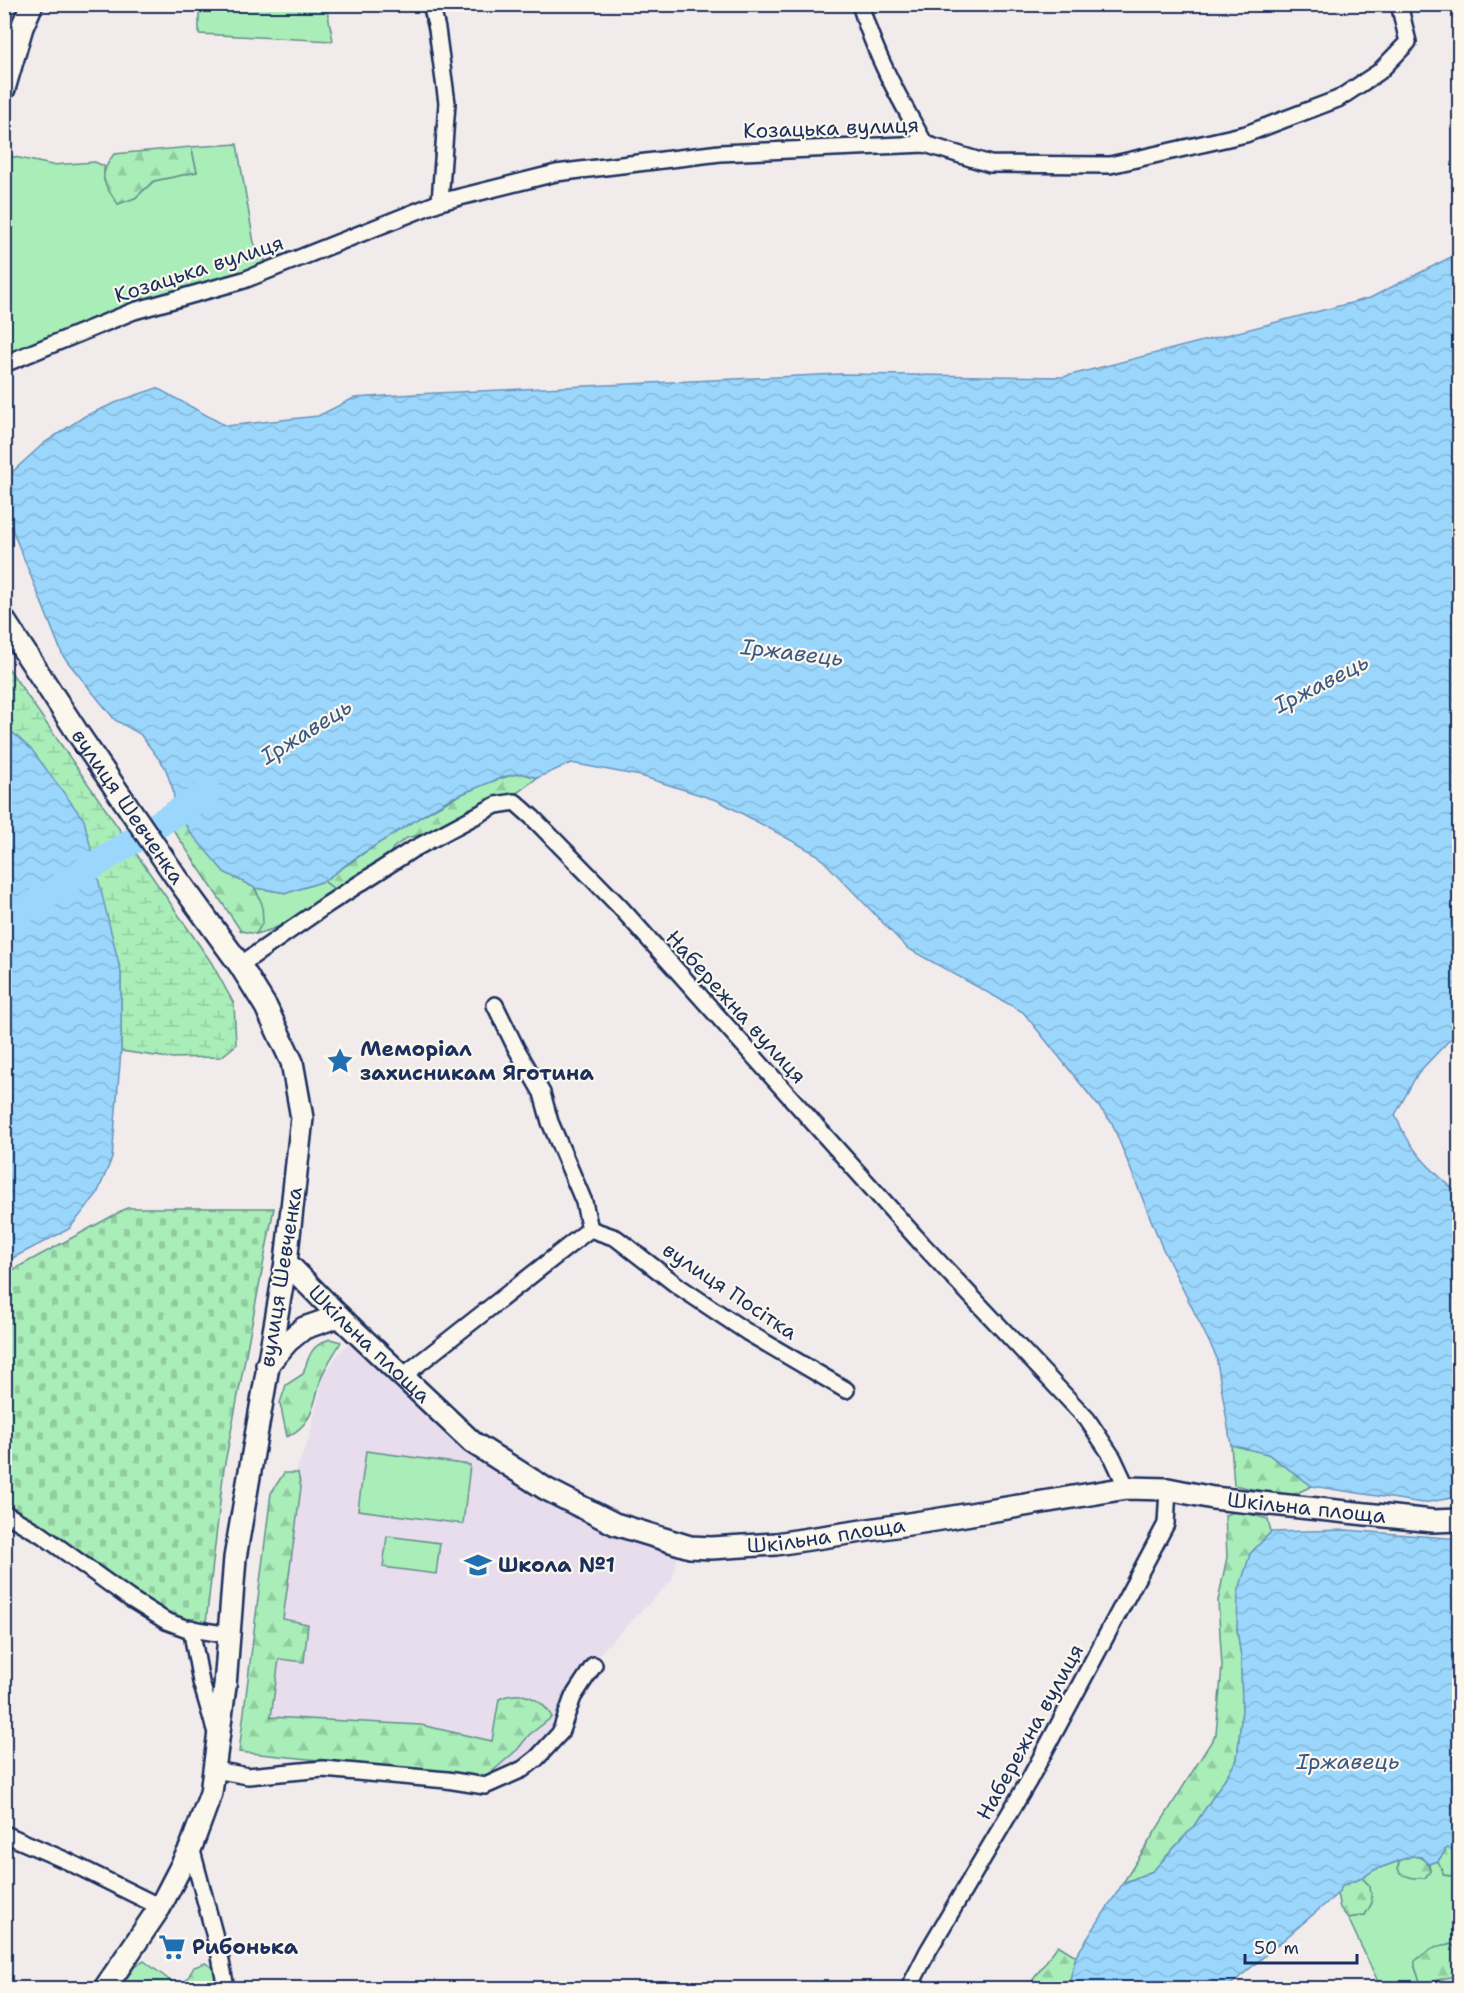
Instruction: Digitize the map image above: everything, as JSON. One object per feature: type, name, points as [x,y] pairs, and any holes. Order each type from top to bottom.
[{"type":"street","points":[[15,4],[22,27]]},
{"type":"street","points":[[4,89],[22,27],[32,4]]},
{"type":"street","points":[[431,4],[437,29],[447,103],[440,202]]},
{"type":"street","points":[[860,4],[886,75],[925,144]]},
{"type":"street","name":"Козацька вулиця","points":[[4,363],[134,311],[244,280],[440,202],[556,173],[708,154],[925,144],[990,164],[1110,165],[1245,134],[1338,99],[1379,72],[1408,42],[1399,4]]},
{"type":"street","name":"вулиця Шевченка","points":[[4,620],[174,874],[240,965],[266,1007],[292,1062],[302,1118],[286,1262],[235,1558],[219,1744],[211,1793],[191,1847],[160,1907],[105,1989]]},
{"type":"street","name":"Набережна вулиця","points":[[240,965],[410,851],[496,805],[515,802],[620,908],[898,1218],[1087,1419],[1113,1458],[1127,1488]]},
{"type":"street","points":[[403,1376],[590,1229],[584,1202],[550,1122],[542,1093],[495,1005]]},
{"type":"street","name":"вулиця Посітка","points":[[590,1229],[616,1238],[678,1286],[737,1325],[846,1390]]},
{"type":"street","name":"Шкільна площа","points":[[286,1262],[339,1316],[472,1442],[546,1489],[615,1524],[690,1547],[776,1544],[1127,1488],[1168,1490],[1213,1498],[1433,1521],[1460,1520]]},
{"type":"street","points":[[267,1365],[288,1341],[304,1328],[339,1316]]},
{"type":"street","name":"Набережна вулиця","points":[[909,1989],[928,1951],[1028,1782],[1166,1524],[1168,1490]]},
{"type":"street","points":[[4,1513],[42,1535],[129,1598],[166,1621],[185,1628],[230,1635]]},
{"type":"street","points":[[191,1628],[201,1682],[219,1744]]},
{"type":"street","points":[[215,1770],[248,1776],[323,1769],[447,1780],[485,1786],[523,1769],[537,1758],[560,1733],[573,1697],[594,1665]]},
{"type":"street","points":[[4,1836],[7,1835],[67,1861],[160,1907]]},
{"type":"street","points":[[191,1847],[220,1956],[226,1989]]},
{"type":"shaded area","name":"Школа №1","points":[[354,1339],[468,1448],[679,1550],[672,1580],[590,1663],[556,1730],[534,1753],[516,1767],[490,1775],[261,1750],[289,1488],[308,1441],[324,1377],[338,1354]]},
{"type":"green space","points":[[199,5],[326,5],[333,41],[199,34]]},
{"type":"green space","points":[[237,144],[254,243],[268,265],[133,303],[5,357],[5,155],[52,165],[95,162],[104,166],[104,181],[135,198],[154,181],[197,172],[191,147]]},
{"type":"green space","points":[[191,147],[197,172],[154,181],[135,198],[118,204],[106,185],[105,168],[114,154]]},
{"type":"green space","points":[[4,662],[211,962],[234,1004],[236,1045],[221,1057],[169,1058],[121,1051],[121,973],[104,906],[13,733],[5,731]]},
{"type":"green space","points":[[521,773],[537,778],[514,795],[500,795],[434,831],[407,838],[394,847],[385,861],[338,892],[324,881],[384,840],[446,802],[490,782]]},
{"type":"green space","points":[[181,818],[224,872],[255,888],[262,904],[263,922],[256,934],[241,931],[170,825],[173,820]]},
{"type":"green space","points":[[324,881],[338,892],[288,922],[256,934],[261,922],[262,911],[255,888],[287,893]]},
{"type":"green space","points":[[127,1208],[274,1208],[224,1468],[205,1631],[191,1628],[5,1513],[5,1274]]},
{"type":"green space","points":[[330,1339],[341,1342],[323,1374],[308,1419],[296,1432],[287,1437],[280,1403],[286,1385],[303,1374],[314,1348]]},
{"type":"green space","points":[[1231,1445],[1268,1454],[1312,1486],[1293,1495],[1275,1494],[1234,1485]]},
{"type":"green space","points":[[366,1451],[470,1465],[463,1524],[358,1510]]},
{"type":"green space","points":[[284,1473],[298,1473],[301,1488],[283,1619],[308,1624],[304,1662],[279,1659],[271,1717],[421,1725],[492,1741],[499,1699],[522,1695],[542,1704],[552,1717],[529,1735],[518,1749],[486,1777],[239,1752],[271,1493]]},
{"type":"green space","points":[[1238,1511],[1268,1519],[1271,1532],[1250,1554],[1237,1629],[1241,1657],[1242,1710],[1237,1760],[1194,1826],[1153,1871],[1123,1883],[1216,1734],[1222,1666],[1218,1601],[1227,1557],[1225,1515]]},
{"type":"green space","points":[[387,1536],[440,1543],[436,1574],[383,1567]]},
{"type":"green space","points":[[1447,1848],[1459,1850],[1459,1877],[1444,1875],[1438,1861]]},
{"type":"green space","points":[[1412,1856],[1422,1858],[1428,1864],[1430,1871],[1425,1878],[1413,1878],[1400,1874],[1399,1861]]},
{"type":"green space","points":[[1399,1861],[1398,1868],[1430,1871],[1429,1864],[1438,1861],[1444,1875],[1459,1877],[1459,1944],[1456,1947],[1449,1944],[1415,1967],[1421,1984],[1408,1988],[1381,1988],[1348,1918],[1365,1915],[1370,1886],[1362,1878],[1374,1870]]},
{"type":"green space","points":[[1362,1878],[1370,1886],[1372,1903],[1365,1915],[1348,1918],[1340,1908],[1337,1894],[1343,1885]]},
{"type":"green space","points":[[1449,1944],[1456,1947],[1459,1944],[1459,1975],[1421,1984],[1415,1961],[1431,1950]]},
{"type":"green space","points":[[1058,1945],[1076,1956],[1068,1988],[1027,1988]]},
{"type":"green space","points":[[144,1961],[180,1988],[120,1988],[135,1966]]},
{"type":"green space","points":[[205,1963],[216,1969],[224,1988],[182,1988],[194,1967]]},
{"type":"water","points":[[1459,253],[1459,1030],[1418,1073],[1395,1115],[1408,1140],[1422,1159],[1459,1194],[1460,1491],[1452,1498],[1423,1503],[1312,1486],[1268,1454],[1231,1445],[1216,1356],[1162,1247],[1112,1123],[1023,1012],[907,948],[818,855],[719,801],[641,776],[571,763],[537,778],[521,773],[503,777],[449,799],[355,858],[324,881],[287,893],[255,888],[224,872],[190,832],[175,809],[173,790],[165,767],[140,734],[115,720],[63,656],[12,529],[5,499],[9,475],[44,443],[85,416],[157,388],[226,426],[318,416],[354,398],[415,394],[840,374],[1063,377],[1370,298]]},
{"type":"water","points":[[5,731],[13,733],[32,750],[84,820],[121,973],[121,1051],[112,1158],[97,1194],[69,1229],[5,1262]]},
{"type":"water","name":"Іржавець","points":[[1346,1530],[1459,1539],[1459,1850],[1447,1848],[1438,1861],[1429,1864],[1422,1857],[1412,1856],[1374,1870],[1362,1878],[1343,1885],[1337,1894],[1227,1988],[1068,1988],[1076,1956],[1123,1883],[1153,1871],[1194,1826],[1237,1760],[1242,1710],[1241,1657],[1237,1629],[1238,1593],[1250,1554],[1271,1532]]},
{"type":"waterway","name":"Іржавець","points":[[157,825],[208,793]]},
{"type":"waterway","name":"Іржавець","points":[[4,922],[134,840]]},
{"type":"place","name":"Меморіал захисникам Яготина","points":[[340,1061]]},
{"type":"place","name":"Школа №1","points":[[478,1565]]},
{"type":"place","name":"Рибонька","points":[[172,1947]]}]
